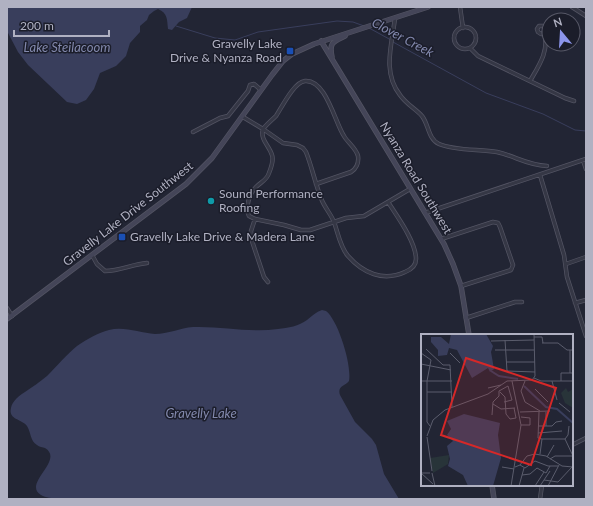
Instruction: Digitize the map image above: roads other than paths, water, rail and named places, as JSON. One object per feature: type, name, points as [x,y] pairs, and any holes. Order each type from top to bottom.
[{"type":"main road","name":"Gravelly Lake Drive Southwest","points":[[7,319],[186,184],[212,158],[261,90],[286,59],[303,48],[321,41],[428,7]]},
{"type":"main road","points":[[333,61],[331,51],[332,44],[336,40],[354,31]]},
{"type":"main road","name":"Nyanza Road Southwest","points":[[321,41],[441,239],[453,264],[461,286],[469,334]]},
{"type":"main road","points":[[492,486],[494,499]]},
{"type":"street","points":[[460,7],[463,28]]},
{"type":"street","points":[[572,7],[586,16]]},
{"type":"street","points":[[395,18],[390,46],[390,67],[395,88],[408,105],[423,117],[432,137],[436,142],[444,146],[498,153],[538,166],[547,166]]},
{"type":"street","points":[[463,28],[470,29],[475,34],[476,41],[470,48],[462,49],[456,44],[454,38],[457,31],[463,28]]},
{"type":"street","points":[[470,48],[478,56],[574,101]]},
{"type":"street","points":[[530,81],[544,52]]},
{"type":"street","points":[[316,184],[351,172],[355,169],[358,160],[356,151],[344,136],[323,93],[316,85],[305,81],[296,86],[275,116],[263,129],[262,136],[271,153],[272,160],[267,178],[256,187],[249,200],[248,214],[251,218],[306,231],[346,218],[364,216],[410,189]]},
{"type":"street","points":[[193,132],[220,118],[228,116],[248,91],[250,85],[254,84],[261,90]]},
{"type":"street","points":[[243,117],[282,143],[297,145],[303,148],[306,152],[322,200],[334,222],[346,254],[368,271],[381,277],[404,273],[411,269],[416,261],[415,253],[408,233],[388,202]]},
{"type":"street","points":[[425,213],[585,160],[586,169]]},
{"type":"street","points":[[540,175],[564,254],[567,277],[586,336]]},
{"type":"street","points":[[254,219],[251,231],[252,241],[264,277],[268,282]]},
{"type":"street","points":[[441,239],[492,222],[496,222],[500,227],[513,268],[510,271],[461,286]]},
{"type":"street","points":[[92,254],[96,264],[105,271],[112,271],[139,263],[147,263]]},
{"type":"street","points":[[566,264],[586,257]]},
{"type":"street","points":[[575,303],[586,300]]},
{"type":"street","points":[[466,318],[515,302],[522,302]]},
{"type":"street","points":[[7,308],[12,316]]},
{"type":"street","points":[[573,444],[586,438]]},
{"type":"street","points":[[540,499],[542,486]]},
{"type":"water","name":"Lake Steilacoom","points":[[7,7],[192,7],[187,18],[179,22],[172,30],[168,29],[164,13],[158,9],[149,15],[147,20],[140,26],[140,32],[130,43],[126,56],[116,66],[100,73],[94,89],[86,100],[77,104],[67,102],[28,65],[18,52],[7,31]]},
{"type":"water","name":"Gravelly Lake","points":[[322,310],[326,311],[331,316],[335,323],[346,354],[349,381],[340,388],[340,395],[355,422],[376,445],[384,474],[399,499],[58,499],[43,496],[37,490],[36,485],[48,465],[50,453],[45,448],[35,443],[25,424],[13,417],[11,412],[12,405],[19,397],[47,376],[77,346],[93,336],[115,329],[126,329],[155,334],[193,327],[215,327],[246,330],[282,329],[300,324]]},
{"type":"waterway","name":"Clover Creek","points":[[176,26],[215,38],[235,40],[258,32],[337,21],[353,22],[364,26]]},
{"type":"waterway","name":"Clover Creek","points":[[369,28],[391,40]]},
{"type":"waterway","name":"Clover Creek","points":[[393,42],[486,93],[543,114],[575,130],[586,131]]},
{"type":"place","name":"Gravelly Lake Drive & Nyanza Road","points":[[290,51]]},
{"type":"place","name":"Sound Performance Roofing","points":[[211,201]]},
{"type":"place","name":"Gravelly Lake Drive & Madera Lane","points":[[122,237]]}]
